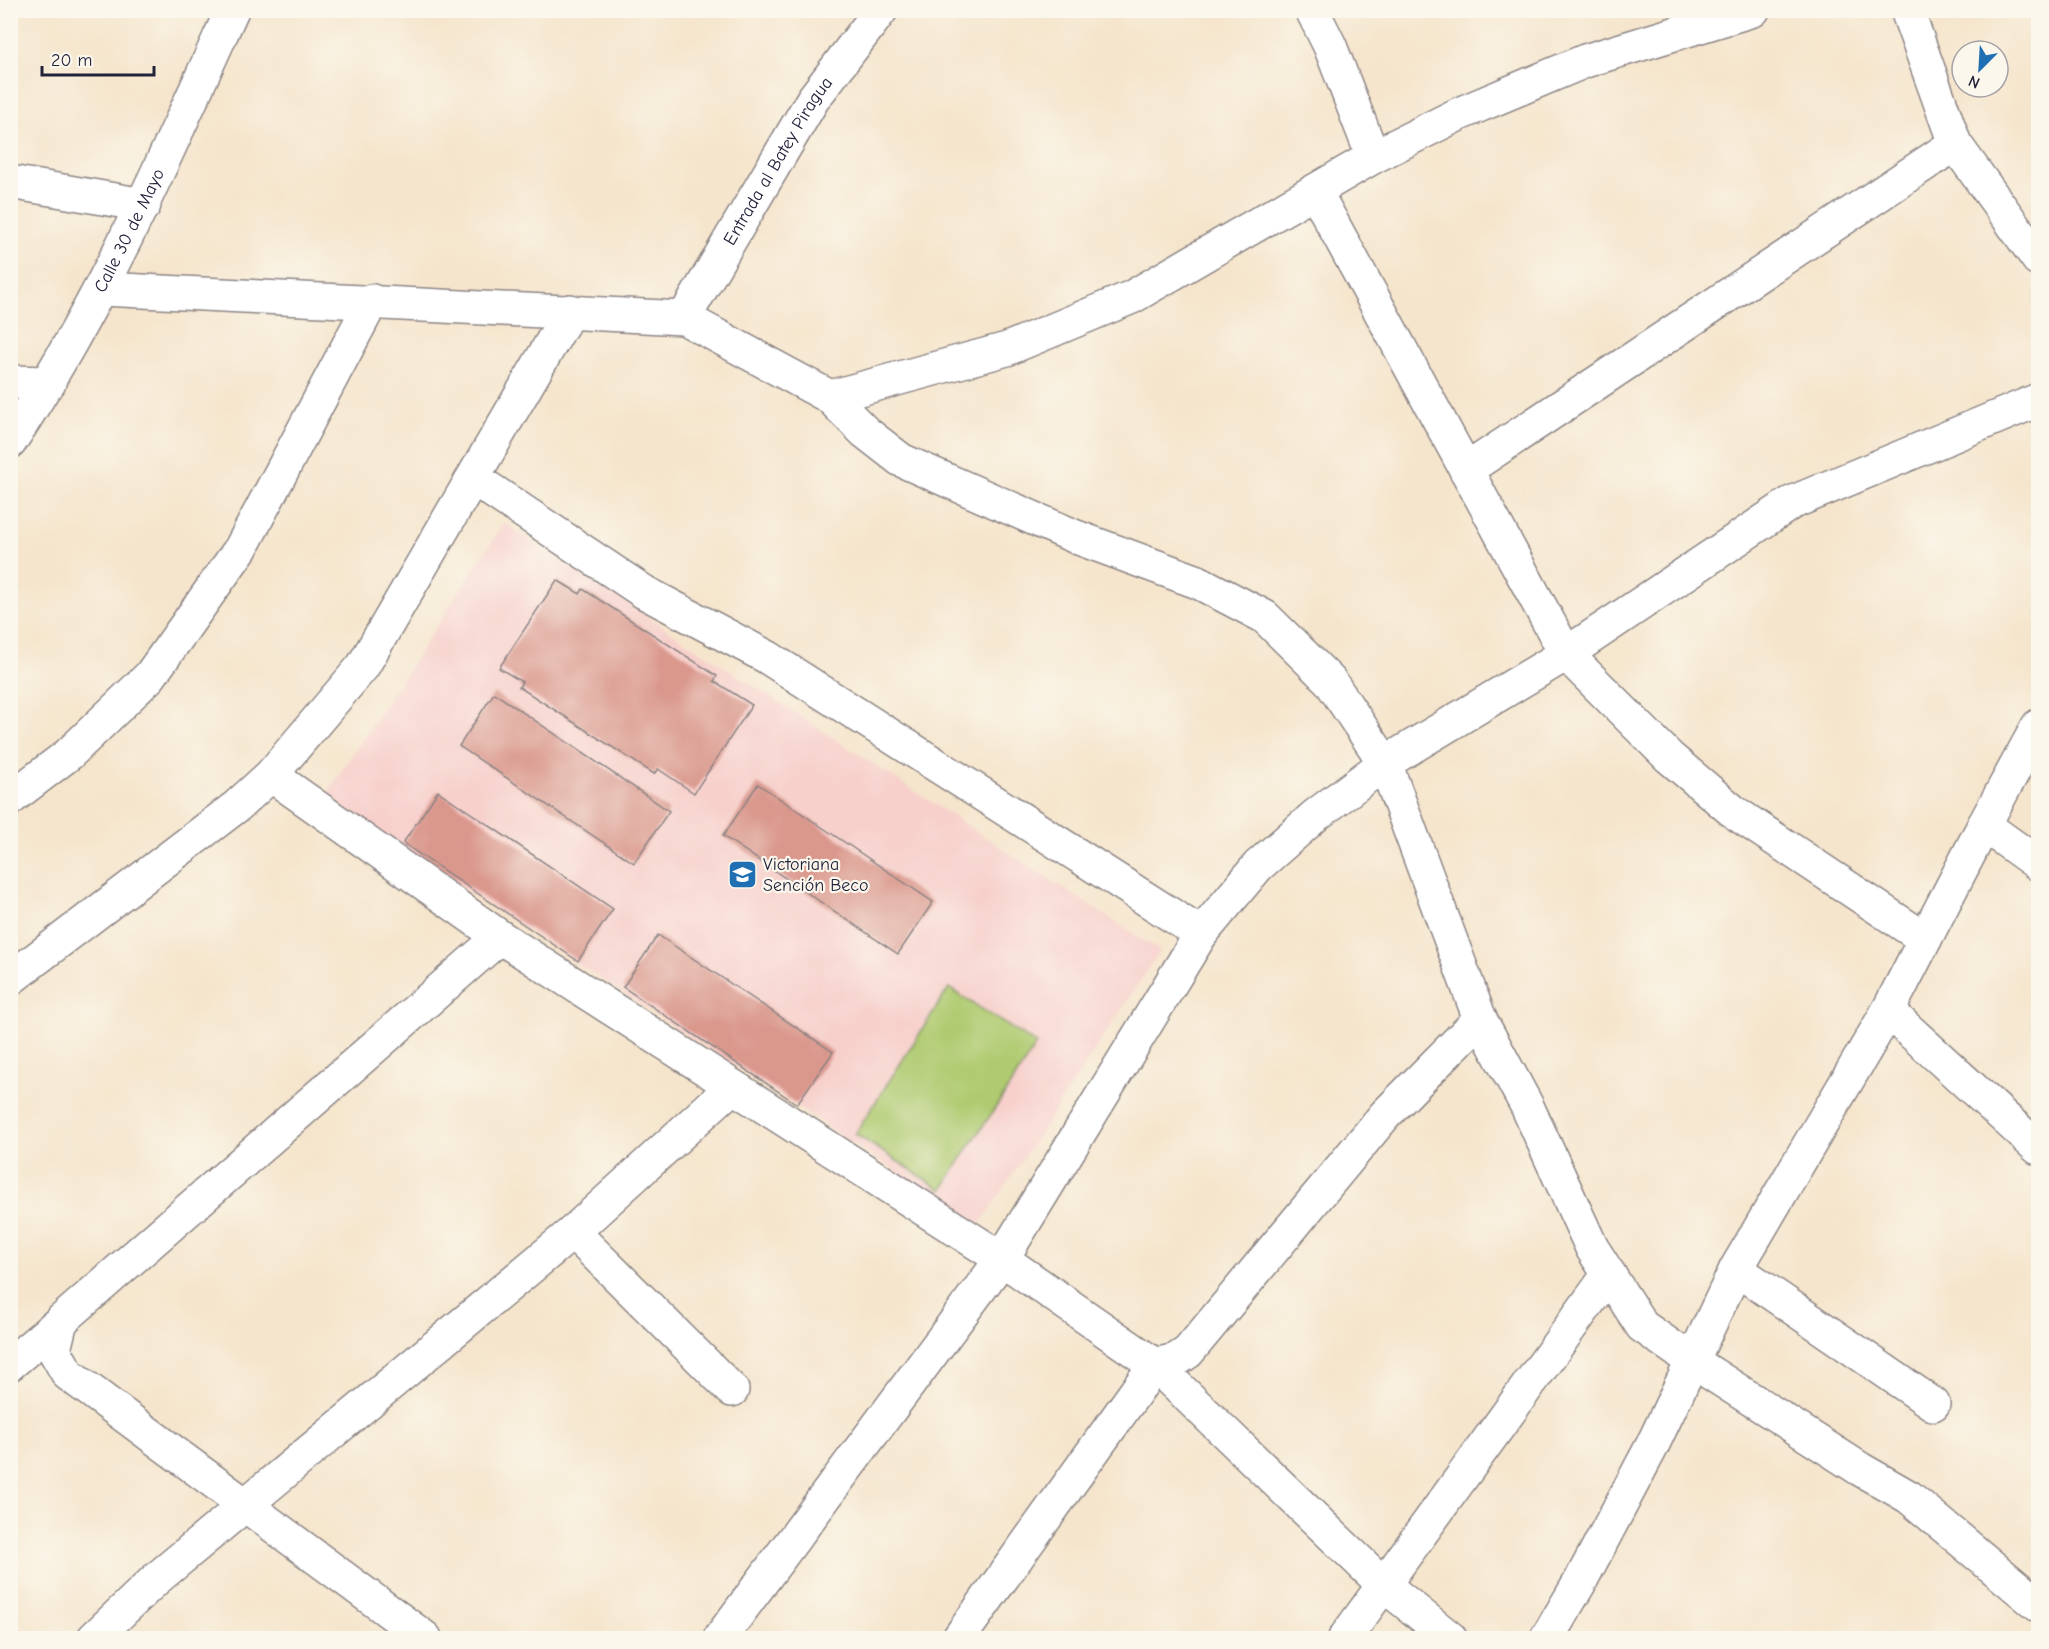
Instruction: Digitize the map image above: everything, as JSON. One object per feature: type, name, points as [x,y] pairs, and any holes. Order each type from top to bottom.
[{"type":"street","name":"Calle 30 de Mayo","points":[[10,442],[49,383],[102,289],[144,205],[231,10]]},
{"type":"street","name":"Entrada al Batey Piragua","points":[[684,318],[813,99],[881,10]]},
{"type":"street","points":[[1312,10],[1330,46],[1373,157]]},
{"type":"street","points":[[830,397],[1007,349],[1132,297],[1373,157],[1459,114],[1585,62],[1753,10]]},
{"type":"street","points":[[1907,10],[1956,144],[2038,259]]},
{"type":"street","points":[[1467,470],[1956,144]]},
{"type":"street","points":[[10,183],[144,205]]},
{"type":"street","points":[[1315,191],[1566,654],[1669,757],[1734,812],[1925,939]]},
{"type":"street","points":[[102,289],[684,318],[830,397],[865,432],[901,460],[1076,537],[1198,582],[1264,617],[1330,681],[1385,763],[1480,1019],[1527,1106],[1592,1248],[1642,1326],[1692,1361],[1860,1469],[1909,1497],[2038,1605]]},
{"type":"street","points":[[10,799],[69,754],[150,676],[241,548],[372,301]]},
{"type":"street","points":[[10,979],[237,806],[271,775],[363,666],[570,311]]},
{"type":"street","points":[[10,382],[49,383]]},
{"type":"street","points":[[720,1638],[1002,1258],[1201,934],[1258,866],[1316,815],[1385,763],[1566,654],[1791,503],[2038,400]]},
{"type":"street","points":[[473,478],[644,592],[767,657],[1201,934]]},
{"type":"street","points":[[1547,1638],[1580,1582],[1652,1446],[1736,1269],[1888,1011],[2038,726]]},
{"type":"street","points":[[271,775],[500,937],[1002,1258],[1155,1365],[1385,1586],[1450,1638]]},
{"type":"street","points":[[1984,825],[2038,864]]},
{"type":"street","points":[[10,1364],[500,937]]},
{"type":"street","points":[[1888,1011],[2038,1148]]},
{"type":"street","points":[[959,1638],[1155,1365],[1176,1360],[1188,1352],[1385,1115],[1480,1019]]},
{"type":"street","points":[[94,1638],[155,1580],[573,1232],[732,1087]]},
{"type":"street","points":[[573,1232],[732,1390]]},
{"type":"street","points":[[1736,1269],[1933,1404]]},
{"type":"street","points":[[1346,1638],[1609,1274]]},
{"type":"street","points":[[61,1321],[54,1350],[68,1374],[425,1638]]},
{"type":"shaded area","name":"Victoriana Sención Beco","points":[[504,523],[1160,951],[979,1226],[324,798]]},
{"type":"green space","points":[[949,988],[1036,1044],[942,1190],[855,1134]]},
{"type":"building","points":[[557,580],[580,594],[583,589],[717,676],[714,681],[752,705],[694,793],[658,769],[654,774],[519,687],[522,682],[499,668]]},
{"type":"building","points":[[494,693],[669,811],[634,863],[459,746]]},
{"type":"building","points":[[758,784],[933,902],[898,954],[723,836]]},
{"type":"building","points":[[438,791],[613,909],[578,961],[403,843]]},
{"type":"building","points":[[658,935],[833,1052],[797,1104],[623,987]]},
{"type":"place","name":"Victoriana Sención Beco","points":[[742,874]]}]
